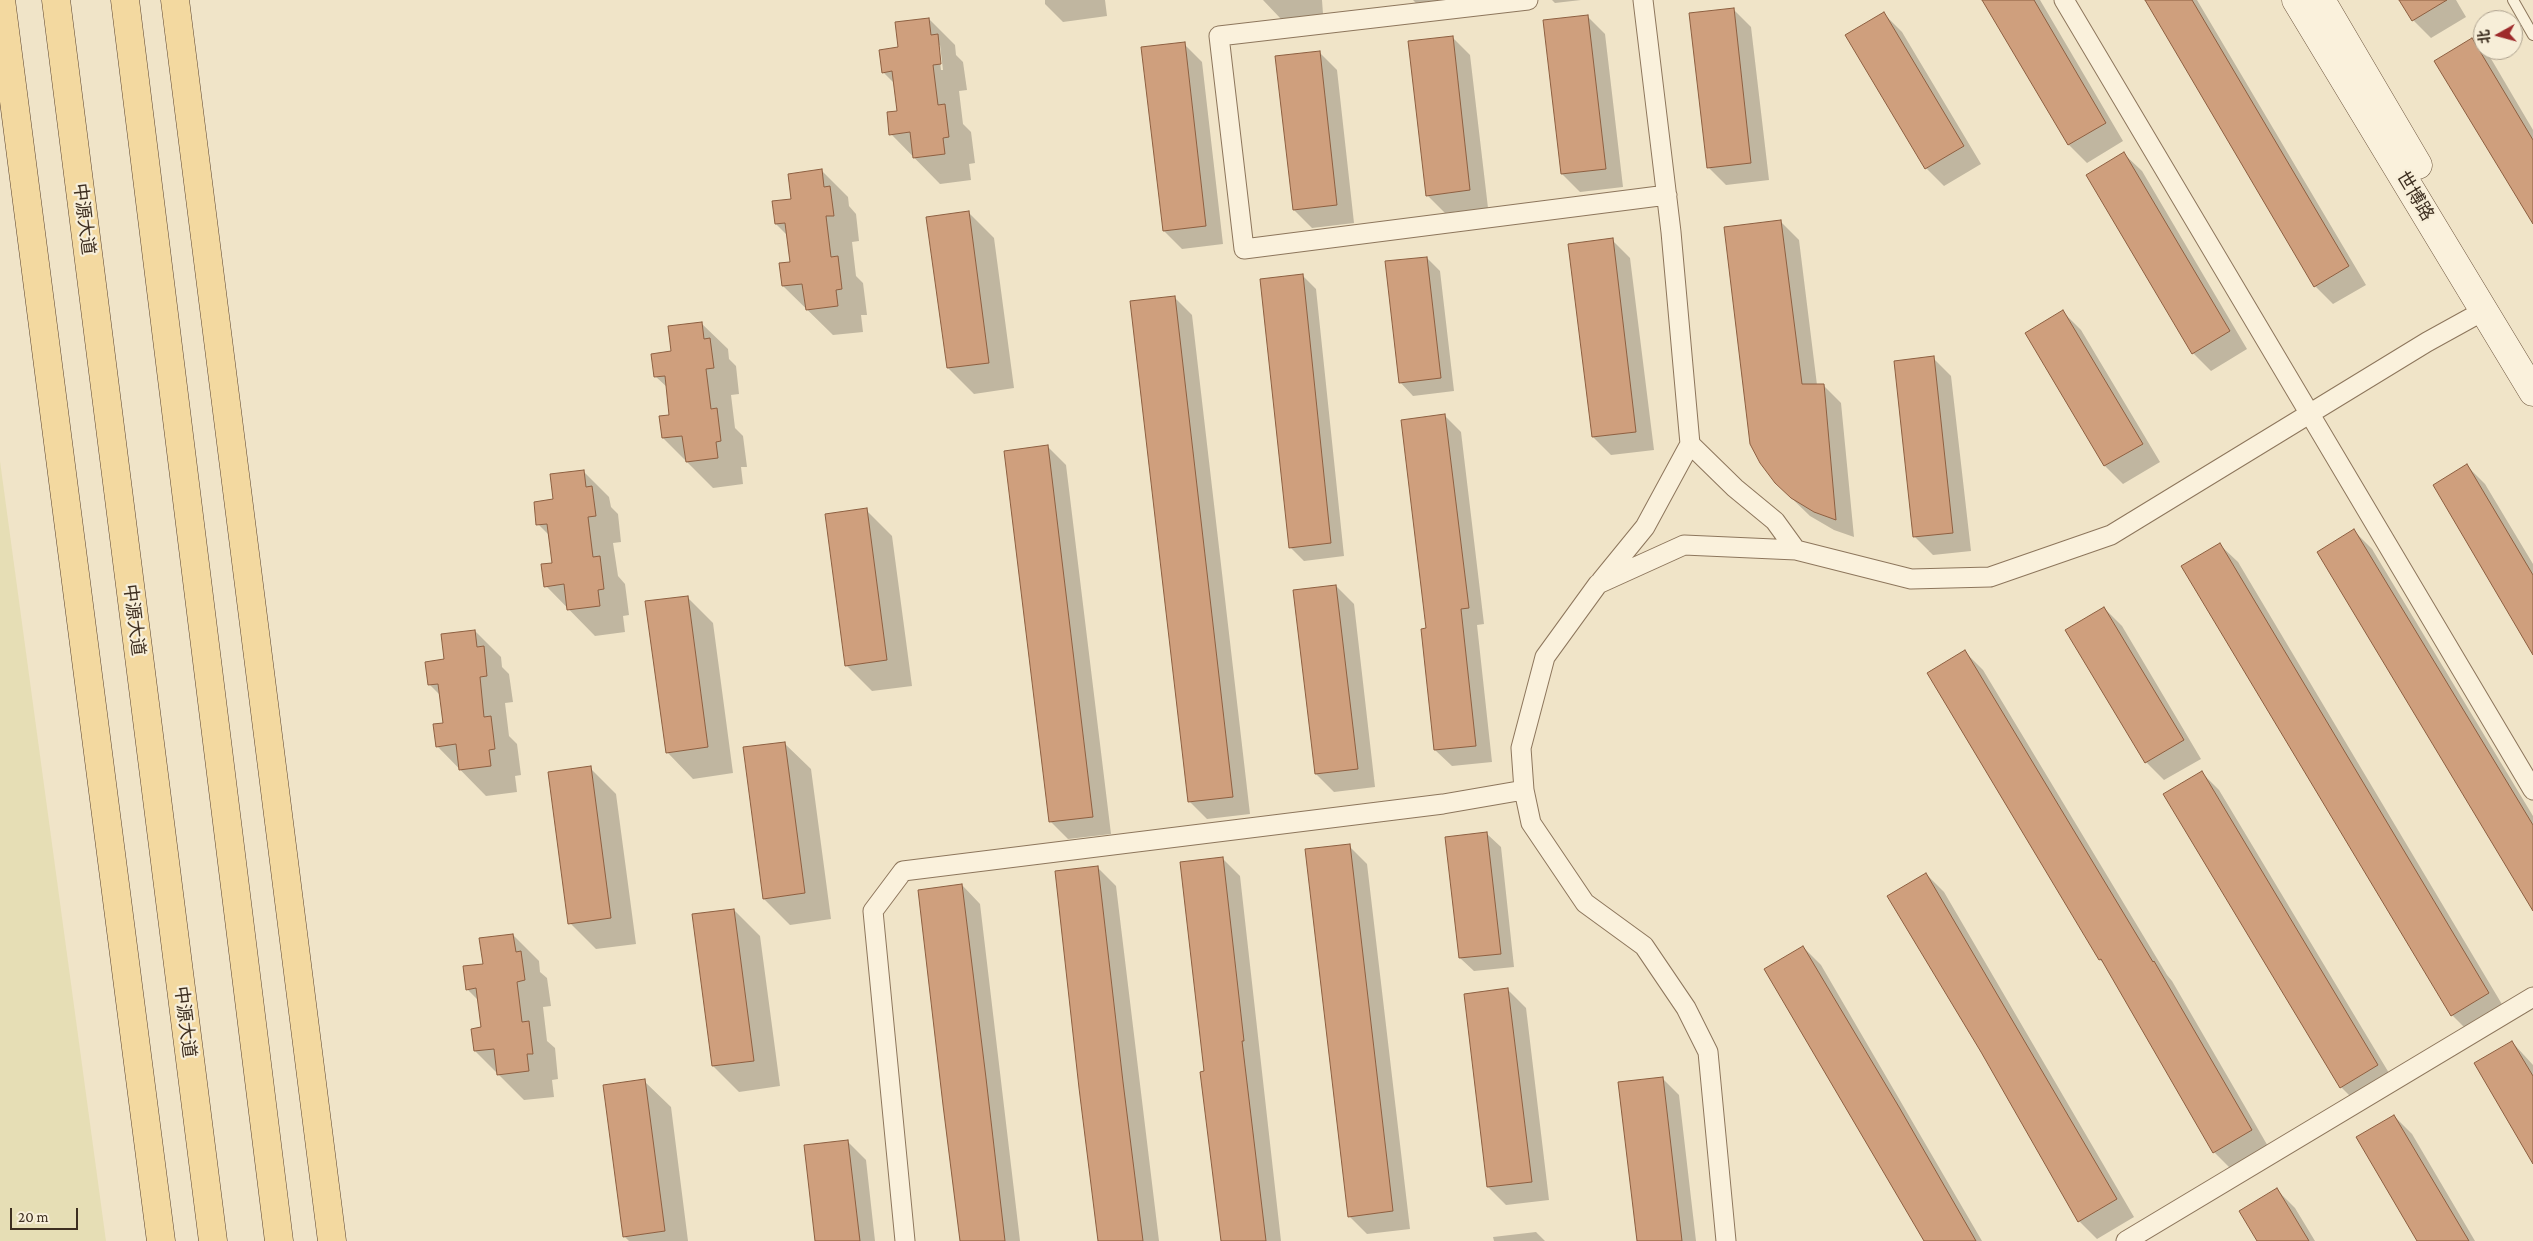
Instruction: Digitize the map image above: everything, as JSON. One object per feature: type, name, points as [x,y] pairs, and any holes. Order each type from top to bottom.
[{"type":"main road","points":[[1,0],[161,1241]]},
{"type":"main road","name":"中源大道","points":[[56,0],[213,1241]]},
{"type":"main road","points":[[124,0],[279,1241]]},
{"type":"main road","points":[[175,0],[332,1241]]},
{"type":"main road","name":"世博路","points":[[2296,0],[2533,392]]},
{"type":"main road","name":"世博路","points":[[2321,0],[2533,360]]},
{"type":"street","points":[[1528,0],[1218,36],[1244,249],[1666,195]]},
{"type":"street","points":[[1643,0],[1666,195],[1690,444],[1645,527],[1598,584],[1545,657],[1521,748],[1524,790],[1531,823],[1585,903],[1644,946],[1686,1008],[1708,1052],[1726,1241]]},
{"type":"street","points":[[2064,0],[2533,790]]},
{"type":"street","points":[[1598,584],[1684,545],[1796,550],[1911,580],[1990,577],[2111,535],[2310,413],[2485,310]]},
{"type":"street","points":[[1690,444],[1735,488],[1775,521],[1796,550]]},
{"type":"street","points":[[905,1241],[872,911],[903,871],[1443,804],[1524,790]]},
{"type":"street","points":[[2126,1241],[2533,997]]},
{"type":"lane","points":[[2513,0],[2533,35]]},
{"type":"shaded area","points":[[0,461],[106,1241],[0,1241]]},
{"type":"building","points":[[1982,0],[2034,0],[2106,123],[2068,145]]},
{"type":"building","points":[[2145,0],[2192,0],[2349,266],[2314,287]]},
{"type":"building","points":[[2399,0],[2447,0],[2412,21]]},
{"type":"building","points":[[1734,8],[1751,163],[1707,168],[1689,13]]},
{"type":"building","points":[[1884,12],[1964,146],[1925,169],[1845,35]]},
{"type":"building","points":[[1588,15],[1606,169],[1561,174],[1543,20]]},
{"type":"building","points":[[929,18],[931,35],[938,34],[941,64],[933,65],[938,105],[945,104],[949,137],[943,138],[945,154],[913,158],[910,132],[889,135],[887,112],[897,111],[892,71],[882,73],[879,50],[898,47],[895,22]]},
{"type":"building","points":[[1453,36],[1470,190],[1426,196],[1408,41]]},
{"type":"building","points":[[2472,38],[2473,60],[2485,60],[2533,140],[2533,224],[2434,61]]},
{"type":"building","points":[[1185,42],[1206,226],[1163,231],[1141,47]]},
{"type":"building","points":[[1320,51],[1337,205],[1293,210],[1275,56]]},
{"type":"building","points":[[2124,152],[2230,331],[2192,354],[2086,175]]},
{"type":"building","points":[[822,169],[824,187],[830,186],[834,216],[826,216],[831,257],[838,256],[842,289],[836,290],[838,306],[806,310],[802,284],[782,286],[779,263],[790,262],[785,223],[775,224],[772,201],[791,199],[788,174]]},
{"type":"building","points":[[969,211],[989,363],[947,368],[926,217]]},
{"type":"building","points":[[1781,220],[1802,384],[1824,384],[1836,520],[1814,512],[1791,498],[1775,483],[1760,463],[1750,444],[1724,227]]},
{"type":"building","points":[[1613,238],[1636,432],[1592,437],[1568,244]]},
{"type":"building","points":[[1427,257],[1441,378],[1399,383],[1385,261]]},
{"type":"building","points":[[1303,274],[1331,543],[1289,548],[1260,279]]},
{"type":"building","points":[[1175,296],[1233,797],[1188,802],[1130,301]]},
{"type":"building","points":[[2063,310],[2143,444],[2104,466],[2025,333]]},
{"type":"building","points":[[702,322],[704,339],[710,338],[714,368],[706,369],[711,409],[717,408],[721,441],[716,442],[718,458],[686,462],[682,436],[662,438],[659,416],[669,415],[665,376],[654,377],[651,354],[671,351],[668,326]]},
{"type":"building","points":[[1934,356],[1953,533],[1913,537],[1894,361]]},
{"type":"building","points":[[1445,414],[1469,608],[1461,609],[1476,746],[1434,750],[1421,629],[1426,628],[1401,420]]},
{"type":"building","points":[[1048,445],[1093,817],[1049,822],[1004,451]]},
{"type":"building","points":[[2467,464],[2533,575],[2533,655],[2433,485]]},
{"type":"building","points":[[584,470],[586,487],[592,486],[596,516],[588,517],[593,557],[600,556],[604,589],[598,590],[600,606],[567,610],[564,584],[544,587],[541,564],[552,563],[547,524],[536,525],[534,502],[553,499],[550,474]]},
{"type":"building","points":[[867,508],[887,660],[845,666],[825,514]]},
{"type":"building","points":[[2354,529],[2533,825],[2533,911],[2317,552]]},
{"type":"building","points":[[2220,543],[2489,993],[2451,1016],[2181,566]]},
{"type":"building","points":[[1336,585],[1358,769],[1315,774],[1293,590]]},
{"type":"building","points":[[688,596],[708,747],[666,753],[645,601]]},
{"type":"building","points":[[2104,607],[2184,740],[2145,763],[2065,630]]},
{"type":"building","points":[[475,630],[477,647],[484,646],[487,676],[480,677],[484,717],[491,716],[495,749],[489,750],[491,766],[459,770],[456,744],[436,747],[433,724],[443,723],[438,684],[428,685],[425,662],[444,659],[441,634]]},
{"type":"building","points":[[1965,650],[2154,961],[2252,1130],[2213,1153],[2101,959],[2099,960],[1927,673]]},
{"type":"building","points":[[785,742],[805,893],[763,899],[743,747]]},
{"type":"building","points":[[591,766],[611,918],[568,924],[548,772]]},
{"type":"building","points":[[2202,771],[2378,1065],[2340,1088],[2163,794]]},
{"type":"building","points":[[1487,832],[1501,954],[1459,958],[1445,837]]},
{"type":"building","points":[[1350,844],[1393,1211],[1348,1217],[1305,849]]},
{"type":"building","points":[[1223,857],[1244,1041],[1242,1041],[1266,1241],[1221,1241],[1200,1072],[1204,1071],[1180,862]]},
{"type":"building","points":[[1098,866],[1143,1241],[1098,1241],[1079,1088],[1055,871]]},
{"type":"building","points":[[1926,873],[2117,1199],[2078,1222],[1981,1052],[1887,896]]},
{"type":"building","points":[[962,884],[1005,1241],[960,1241],[943,1105],[918,890]]},
{"type":"building","points":[[734,909],[754,1061],[712,1066],[692,914]]},
{"type":"building","points":[[513,934],[516,952],[521,951],[525,980],[517,982],[522,1022],[529,1021],[533,1054],[527,1054],[529,1071],[497,1075],[494,1049],[474,1051],[471,1029],[481,1027],[476,988],[466,990],[463,966],[483,964],[479,938]]},
{"type":"building","points":[[1803,946],[1976,1241],[1924,1241],[1764,969]]},
{"type":"building","points":[[1508,988],[1532,1182],[1487,1187],[1464,994]]},
{"type":"building","points":[[2512,1041],[2533,1076],[2533,1164],[2474,1063]]},
{"type":"building","points":[[1663,1077],[1682,1241],[1637,1241],[1618,1082]]},
{"type":"building","points":[[645,1079],[665,1231],[623,1237],[603,1085]]},
{"type":"building","points":[[2394,1115],[2469,1241],[2417,1241],[2356,1137]]},
{"type":"building","points":[[848,1140],[860,1241],[815,1241],[804,1145]]},
{"type":"building","points":[[2277,1188],[2309,1241],[2257,1241],[2239,1211]]}]
